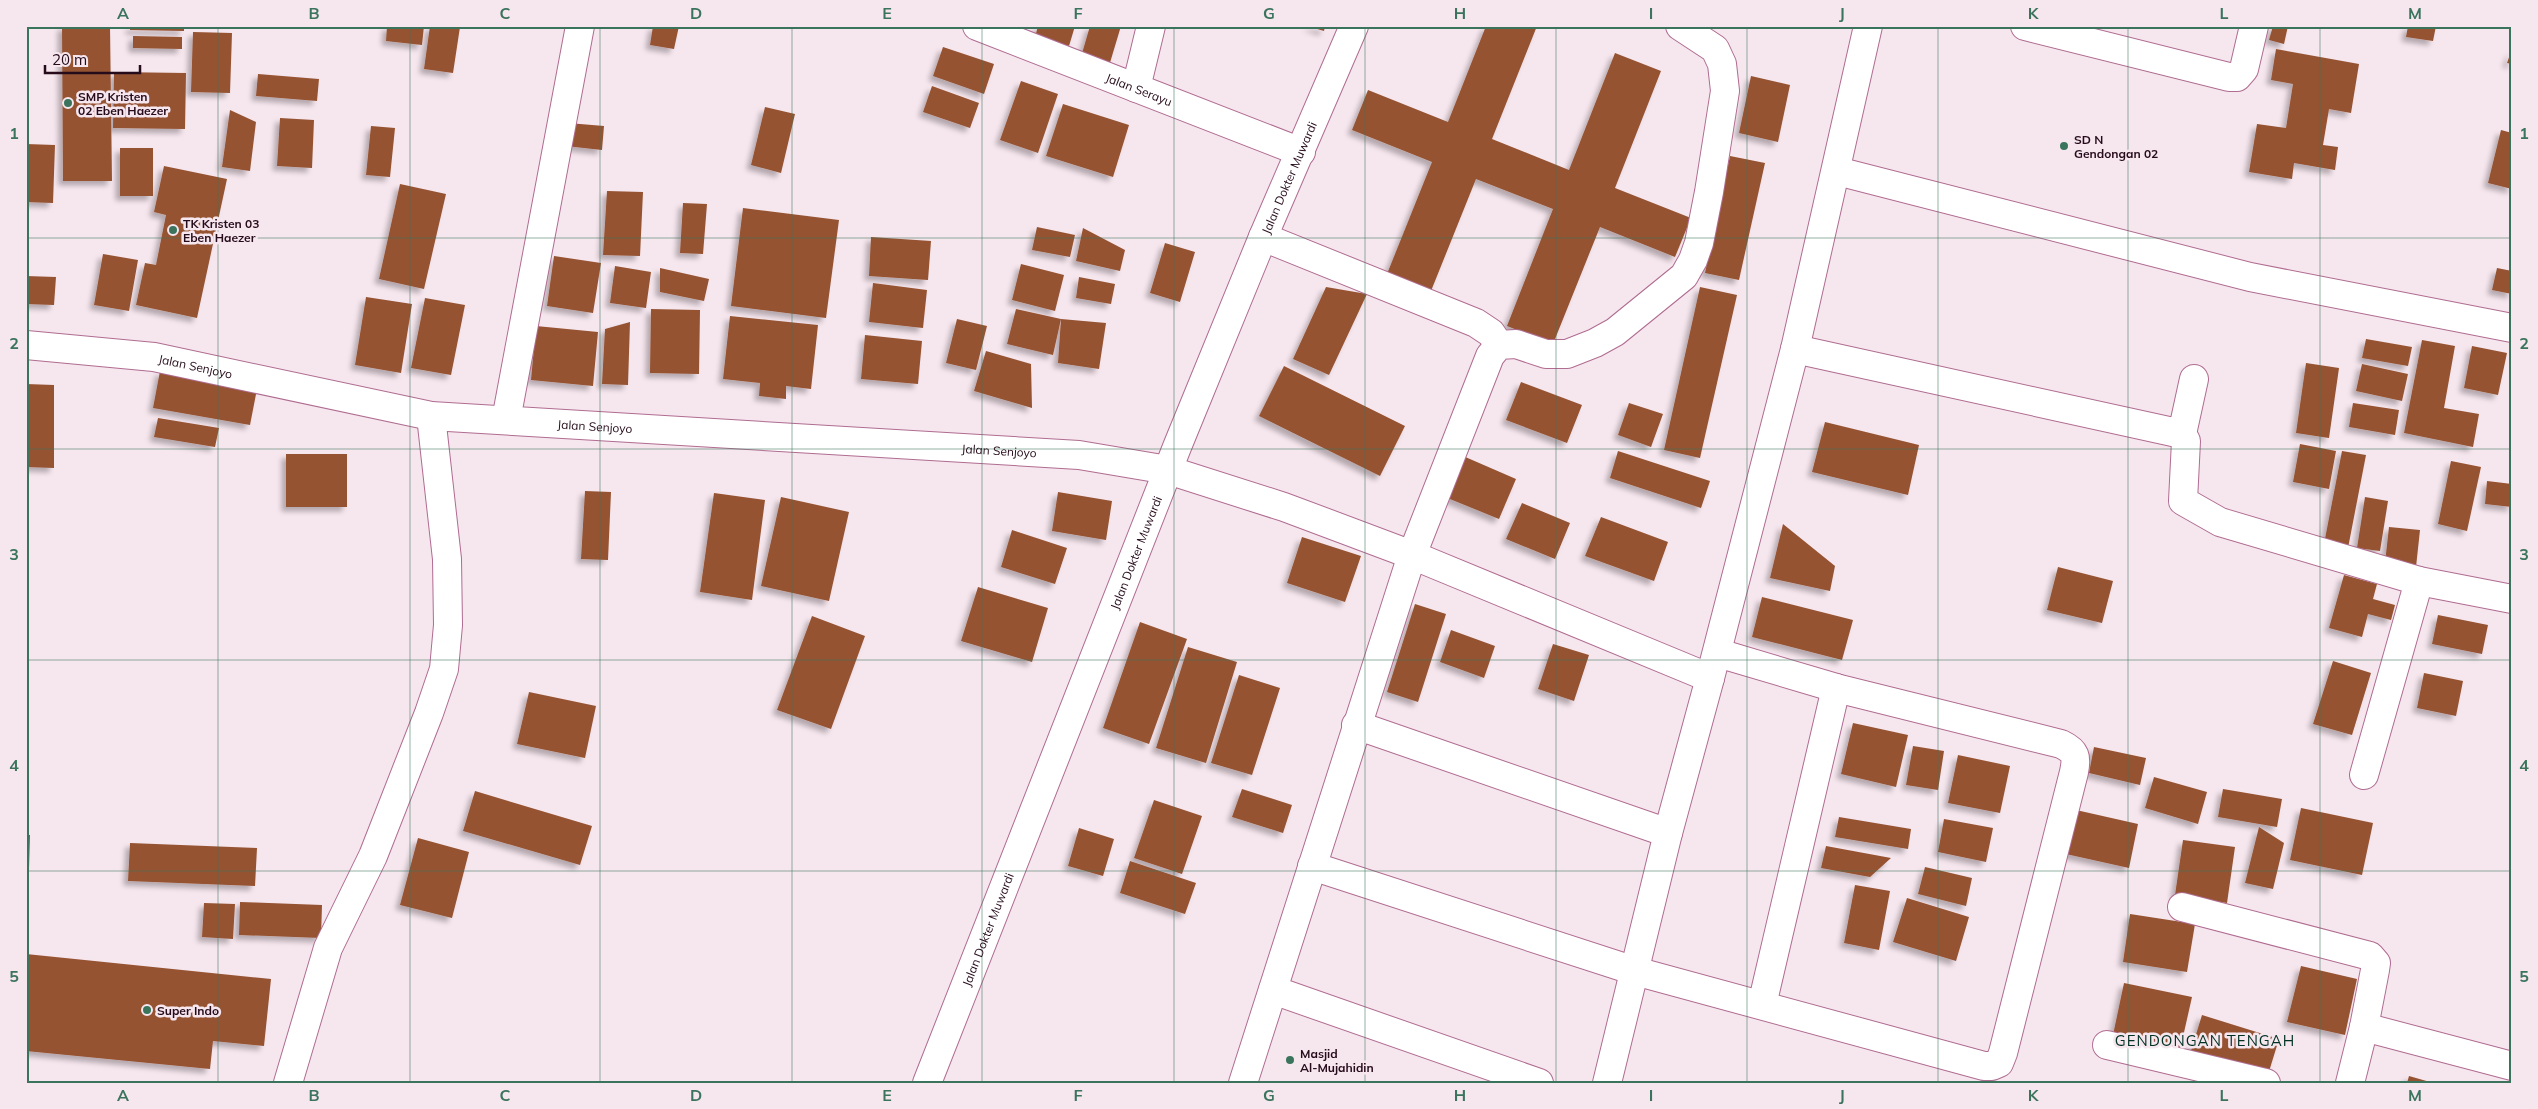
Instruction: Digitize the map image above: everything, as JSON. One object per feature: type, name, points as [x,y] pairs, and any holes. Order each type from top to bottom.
[{"type":"street","points":[[506,420],[580,26]]},
{"type":"street","name":"Jalan Serayu","points":[[977,26],[1301,152]]},
{"type":"street","points":[[1136,88],[1151,26]]},
{"type":"street","name":"Jalan Dokter Muwardi","points":[[927,1083],[1168,470],[1263,237],[1354,26]]},
{"type":"street","points":[[1498,345],[1516,344],[1546,354],[1567,354],[1595,343],[1615,332],[1684,276],[1693,260],[1706,209],[1725,92],[1722,64],[1715,49],[1680,26]]},
{"type":"street","points":[[1606,1083],[1668,833],[1714,666],[1740,556],[1795,349],[1837,170],[1868,26]]},
{"type":"street","points":[[2025,26],[2229,77],[2237,77],[2244,69],[2254,26]]},
{"type":"street","points":[[1837,170],[2250,277],[2512,328]]},
{"type":"street","points":[[1263,237],[1476,323],[1491,333],[1498,345]]},
{"type":"street","points":[[1242,1083],[1412,555],[1490,356],[1498,345]]},
{"type":"street","name":"Jalan Senjoyo","points":[[26,346],[154,357],[431,416],[1079,456],[1168,470],[1284,507],[1714,666],[1836,688],[2061,744],[2072,749],[2077,758],[2074,772],[1999,1063],[1992,1066],[1984,1066],[1762,1005]]},
{"type":"street","points":[[1795,349],[2182,434]]},
{"type":"street","points":[[2194,379],[2182,434],[2186,441],[2183,501],[2220,522],[2419,581],[2512,599]]},
{"type":"street","points":[[288,1083],[328,948],[373,856],[429,713],[444,669],[448,624],[447,559],[431,416]]},
{"type":"street","points":[[2364,775],[2419,581]]},
{"type":"street","points":[[1312,866],[1635,971],[1762,1005],[1836,688]]},
{"type":"street","points":[[1356,725],[1668,833]]},
{"type":"street","points":[[2182,907],[2370,956],[2376,963],[2375,970],[2364,1027],[2350,1083]]},
{"type":"street","points":[[1273,990],[1539,1083]]},
{"type":"street","points":[[2364,1027],[2512,1066]]},
{"type":"street","points":[[2107,1045],[2266,1083]]},
{"type":"building","points":[[62,26],[110,26],[112,181],[63,181]]},
{"type":"building","points":[[130,26],[184,26],[184,31],[130,30]]},
{"type":"building","points":[[387,26],[424,26],[422,45],[386,41]]},
{"type":"building","points":[[430,26],[460,27],[453,73],[424,69]]},
{"type":"building","points":[[653,26],[679,26],[674,49],[650,45]]},
{"type":"building","points":[[1038,26],[1075,26],[1069,46],[1035,37]]},
{"type":"building","points":[[1090,26],[1121,26],[1109,66],[1081,57]]},
{"type":"building","points":[[1307,26],[1325,26],[1324,31]]},
{"type":"building","points":[[1486,26],[1537,26],[1492,139],[1569,170],[1615,53],[1661,71],[1615,188],[1691,218],[1675,257],[1600,227],[1553,344],[1507,326],[1553,209],[1476,179],[1431,291],[1387,274],[1432,162],[1352,130],[1368,90],[1448,122]]},
{"type":"building","points":[[2273,26],[2288,26],[2284,44],[2269,40]]},
{"type":"building","points":[[2408,26],[2436,26],[2433,41],[2406,37]]},
{"type":"building","points":[[193,32],[232,33],[230,93],[191,92]]},
{"type":"building","points":[[133,36],[182,37],[182,49],[133,48]]},
{"type":"building","points":[[943,47],[994,64],[984,94],[933,76]]},
{"type":"building","points":[[2276,49],[2359,64],[2351,113],[2329,109],[2323,145],[2338,147],[2335,170],[2294,163],[2292,179],[2249,172],[2257,124],[2286,128],[2293,84],[2271,80]]},
{"type":"building","points":[[2512,49],[2512,64],[2507,63]]},
{"type":"building","points":[[114,72],[186,73],[185,129],[113,128]]},
{"type":"building","points":[[258,74],[319,79],[317,101],[256,96]]},
{"type":"building","points":[[1751,76],[1790,85],[1778,142],[1739,133]]},
{"type":"building","points":[[1021,81],[1058,94],[1038,153],[1000,140]]},
{"type":"building","points":[[932,86],[979,103],[970,128],[923,112]]},
{"type":"building","points":[[1063,104],[1129,125],[1113,177],[1046,156]]},
{"type":"building","points":[[765,107],[795,114],[781,173],[751,165]]},
{"type":"building","points":[[230,110],[256,122],[250,171],[222,167]]},
{"type":"building","points":[[280,118],[314,120],[312,168],[277,166]]},
{"type":"building","points":[[568,123],[604,126],[602,150],[566,146]]},
{"type":"building","points":[[371,126],[395,128],[390,177],[366,175]]},
{"type":"building","points":[[2501,130],[2512,133],[2512,189],[2488,183]]},
{"type":"building","points":[[26,144],[55,145],[53,203],[26,202]]},
{"type":"building","points":[[120,148],[153,148],[153,196],[120,196]]},
{"type":"building","points":[[1730,156],[1765,163],[1739,280],[1705,273]]},
{"type":"building","name":"TK Kristen 03 Eben Haezer","points":[[164,166],[227,179],[197,318],[136,305],[145,263],[156,265],[166,215],[154,212]]},
{"type":"building","points":[[400,184],[446,194],[424,289],[379,279]]},
{"type":"building","points":[[607,191],[643,192],[640,256],[603,255]]},
{"type":"building","points":[[683,203],[707,204],[703,254],[680,253]]},
{"type":"building","points":[[743,208],[839,220],[826,318],[731,306]]},
{"type":"building","points":[[1037,227],[1075,235],[1070,257],[1032,250]]},
{"type":"building","points":[[1083,228],[1125,250],[1120,271],[1076,261]]},
{"type":"building","points":[[871,237],[931,241],[928,280],[869,276]]},
{"type":"building","points":[[1165,243],[1195,252],[1180,302],[1150,293]]},
{"type":"building","points":[[103,254],[138,260],[129,311],[94,305]]},
{"type":"building","points":[[554,256],[601,263],[593,313],[547,306]]},
{"type":"building","points":[[1021,264],[1064,275],[1055,311],[1012,300]]},
{"type":"building","points":[[615,266],[651,272],[646,308],[610,303]]},
{"type":"building","points":[[660,268],[709,279],[704,301],[660,292]]},
{"type":"building","points":[[2497,268],[2512,271],[2512,294],[2492,290]]},
{"type":"building","points":[[26,276],[56,277],[54,305],[26,304]]},
{"type":"building","points":[[1079,277],[1115,284],[1111,304],[1076,298]]},
{"type":"building","points":[[873,283],[927,290],[923,328],[869,322]]},
{"type":"building","points":[[1326,287],[1367,294],[1329,375],[1293,359]]},
{"type":"building","points":[[1700,287],[1737,295],[1700,458],[1664,450]]},
{"type":"building","points":[[366,297],[412,304],[401,373],[355,365]]},
{"type":"building","points":[[425,298],[465,305],[451,375],[411,368]]},
{"type":"building","points":[[651,309],[700,310],[699,374],[650,373]]},
{"type":"building","points":[[1016,309],[1061,319],[1053,355],[1007,344]]},
{"type":"building","points":[[730,316],[818,325],[811,389],[786,386],[786,399],[759,396],[760,383],[723,379]]},
{"type":"building","points":[[957,319],[987,326],[976,370],[946,363]]},
{"type":"building","points":[[1061,319],[1106,323],[1099,369],[1058,363]]},
{"type":"building","points":[[630,322],[628,385],[602,384],[605,329]]},
{"type":"building","points":[[536,326],[598,332],[593,386],[531,380]]},
{"type":"building","points":[[865,335],[922,341],[918,384],[861,379]]},
{"type":"building","points":[[2366,339],[2412,347],[2408,366],[2362,358]]},
{"type":"building","points":[[2422,340],[2455,346],[2444,408],[2479,414],[2473,447],[2404,433]]},
{"type":"building","points":[[2472,346],[2507,353],[2498,395],[2464,388]]},
{"type":"building","points":[[986,351],[1031,364],[1032,408],[974,391]]},
{"type":"building","points":[[2306,363],[2339,368],[2329,438],[2296,433]]},
{"type":"building","points":[[2362,364],[2408,374],[2402,401],[2356,391]]},
{"type":"building","points":[[1284,366],[1405,426],[1380,476],[1259,416]]},
{"type":"building","points":[[160,371],[257,389],[250,425],[153,408]]},
{"type":"building","points":[[1521,382],[1582,405],[1567,443],[1506,420]]},
{"type":"building","points":[[26,384],[54,385],[54,468],[26,467]]},
{"type":"building","points":[[1629,403],[1663,414],[1651,447],[1618,435]]},
{"type":"building","points":[[2353,403],[2399,410],[2395,435],[2349,427]]},
{"type":"building","points":[[158,418],[219,428],[215,447],[154,437]]},
{"type":"building","points":[[1825,422],[1919,445],[1908,495],[1812,472]]},
{"type":"building","points":[[2300,444],[2336,451],[2329,489],[2293,482]]},
{"type":"building","points":[[1618,451],[1710,481],[1701,508],[1610,478]]},
{"type":"building","points":[[2342,451],[2366,455],[2348,548],[2324,544]]},
{"type":"building","points":[[286,454],[347,454],[347,507],[286,507]]},
{"type":"building","points":[[1463,456],[1516,479],[1499,519],[1445,497]]},
{"type":"building","points":[[2451,461],[2481,467],[2467,531],[2438,524]]},
{"type":"building","points":[[2487,481],[2512,484],[2512,507],[2485,504]]},
{"type":"building","points":[[585,491],[611,492],[608,560],[581,559]]},
{"type":"building","points":[[1058,492],[1112,501],[1106,540],[1052,531]]},
{"type":"building","points":[[714,493],[765,500],[752,600],[700,592]]},
{"type":"building","points":[[781,497],[849,512],[829,601],[761,586]]},
{"type":"building","points":[[2365,497],[2388,501],[2380,551],[2357,548]]},
{"type":"building","points":[[1522,503],[1570,523],[1555,559],[1506,539]]},
{"type":"building","points":[[1601,517],[1668,542],[1654,581],[1585,556]]},
{"type":"building","points":[[1783,524],[1835,566],[1830,591],[1770,578]]},
{"type":"building","points":[[2389,527],[2420,530],[2416,567],[2385,563]]},
{"type":"building","points":[[1012,530],[1067,548],[1055,584],[1001,567]]},
{"type":"building","points":[[1302,537],[1361,556],[1345,602],[1287,583]]},
{"type":"building","points":[[2058,567],[2113,581],[2102,623],[2047,610]]},
{"type":"building","points":[[2344,575],[2377,584],[2373,599],[2395,605],[2391,620],[2368,614],[2362,637],[2329,628]]},
{"type":"building","points":[[978,587],[1048,608],[1032,662],[961,641]]},
{"type":"building","points":[[1762,597],[1853,620],[1842,660],[1752,637]]},
{"type":"building","points":[[1415,604],[1446,614],[1418,702],[1387,692]]},
{"type":"building","points":[[2438,615],[2488,625],[2482,654],[2432,644]]},
{"type":"building","points":[[812,616],[865,636],[831,729],[777,710]]},
{"type":"building","points":[[1140,622],[1187,639],[1149,744],[1103,728]]},
{"type":"building","points":[[1451,630],[1495,646],[1484,678],[1440,662]]},
{"type":"building","points":[[1553,644],[1589,655],[1574,701],[1538,689]]},
{"type":"building","points":[[1188,647],[1237,662],[1206,763],[1156,748]]},
{"type":"building","points":[[2333,661],[2371,673],[2352,735],[2313,724]]},
{"type":"building","points":[[2424,673],[2463,681],[2456,716],[2417,708]]},
{"type":"building","points":[[1239,675],[1280,688],[1252,775],[1211,763]]},
{"type":"building","points":[[529,692],[596,706],[585,758],[517,744]]},
{"type":"building","points":[[1853,723],[1908,735],[1896,787],[1841,774]]},
{"type":"building","points":[[1913,746],[1944,751],[1938,790],[1906,785]]},
{"type":"building","points":[[2094,747],[2146,758],[2140,785],[2089,773]]},
{"type":"building","points":[[1958,755],[2010,766],[2000,813],[1948,803]]},
{"type":"building","points":[[2154,777],[2207,792],[2198,824],[2145,808]]},
{"type":"building","points":[[1242,789],[1292,805],[1283,833],[1232,817]]},
{"type":"building","points":[[2223,789],[2282,799],[2277,827],[2218,817]]},
{"type":"building","points":[[475,791],[592,826],[580,865],[463,831]]},
{"type":"building","points":[[1154,800],[1202,816],[1182,874],[1134,858]]},
{"type":"building","points":[[2301,808],[2373,823],[2362,875],[2290,860]]},
{"type":"building","points":[[2076,810],[2138,824],[2129,868],[2066,854]]},
{"type":"building","points":[[1839,817],[1911,829],[1908,849],[1835,837]]},
{"type":"building","points":[[1944,819],[1993,828],[1986,862],[1938,852]]},
{"type":"building","points":[[2259,827],[2284,843],[2273,889],[2245,883]]},
{"type":"building","points":[[1079,828],[1114,839],[1103,876],[1068,866]]},
{"type":"building","points":[[26,835],[30,835],[29,868],[26,868]]},
{"type":"building","points":[[418,838],[469,852],[452,918],[400,905]]},
{"type":"building","points":[[2183,840],[2235,847],[2227,903],[2175,895]]},
{"type":"building","points":[[130,843],[257,848],[255,886],[128,881]]},
{"type":"building","points":[[1826,846],[1891,858],[1870,877],[1821,868]]},
{"type":"building","points":[[1130,861],[1196,883],[1185,914],[1120,893]]},
{"type":"building","points":[[1925,867],[1972,878],[1966,906],[1918,894]]},
{"type":"building","points":[[1855,885],[1890,891],[1879,950],[1844,943]]},
{"type":"building","points":[[1907,898],[1969,917],[1956,961],[1893,942]]},
{"type":"building","points":[[240,902],[322,905],[321,938],[239,935]]},
{"type":"building","points":[[204,903],[235,904],[233,939],[202,937]]},
{"type":"building","points":[[2130,914],[2195,924],[2187,972],[2123,962]]},
{"type":"building","name":"Super Indo","points":[[26,954],[271,979],[264,1046],[213,1041],[210,1069],[26,1051]]},
{"type":"building","points":[[2301,966],[2357,979],[2345,1035],[2287,1022]]},
{"type":"building","points":[[2124,983],[2192,997],[2180,1050],[2113,1035]]},
{"type":"building","points":[[2202,1015],[2279,1039],[2267,1078],[2190,1054]]},
{"type":"building","points":[[2409,1076],[2430,1082],[2430,1083],[2407,1083]]},
{"type":"place","name":"SMP Kristen 02 Eben Haezer","points":[[68,103]]},
{"type":"place","name":"SD N Gendongan 02","points":[[2064,146]]},
{"type":"place","name":"TK Kristen 03 Eben Haezer","points":[[173,230]]},
{"type":"place","name":"Super Indo","points":[[147,1010]]},
{"type":"place","name":"Masjid Al-Mujahidin","points":[[1290,1060]]},
{"type":"district","name":"GENDONGAN TENGAH","points":[[2205,1040]]}]
